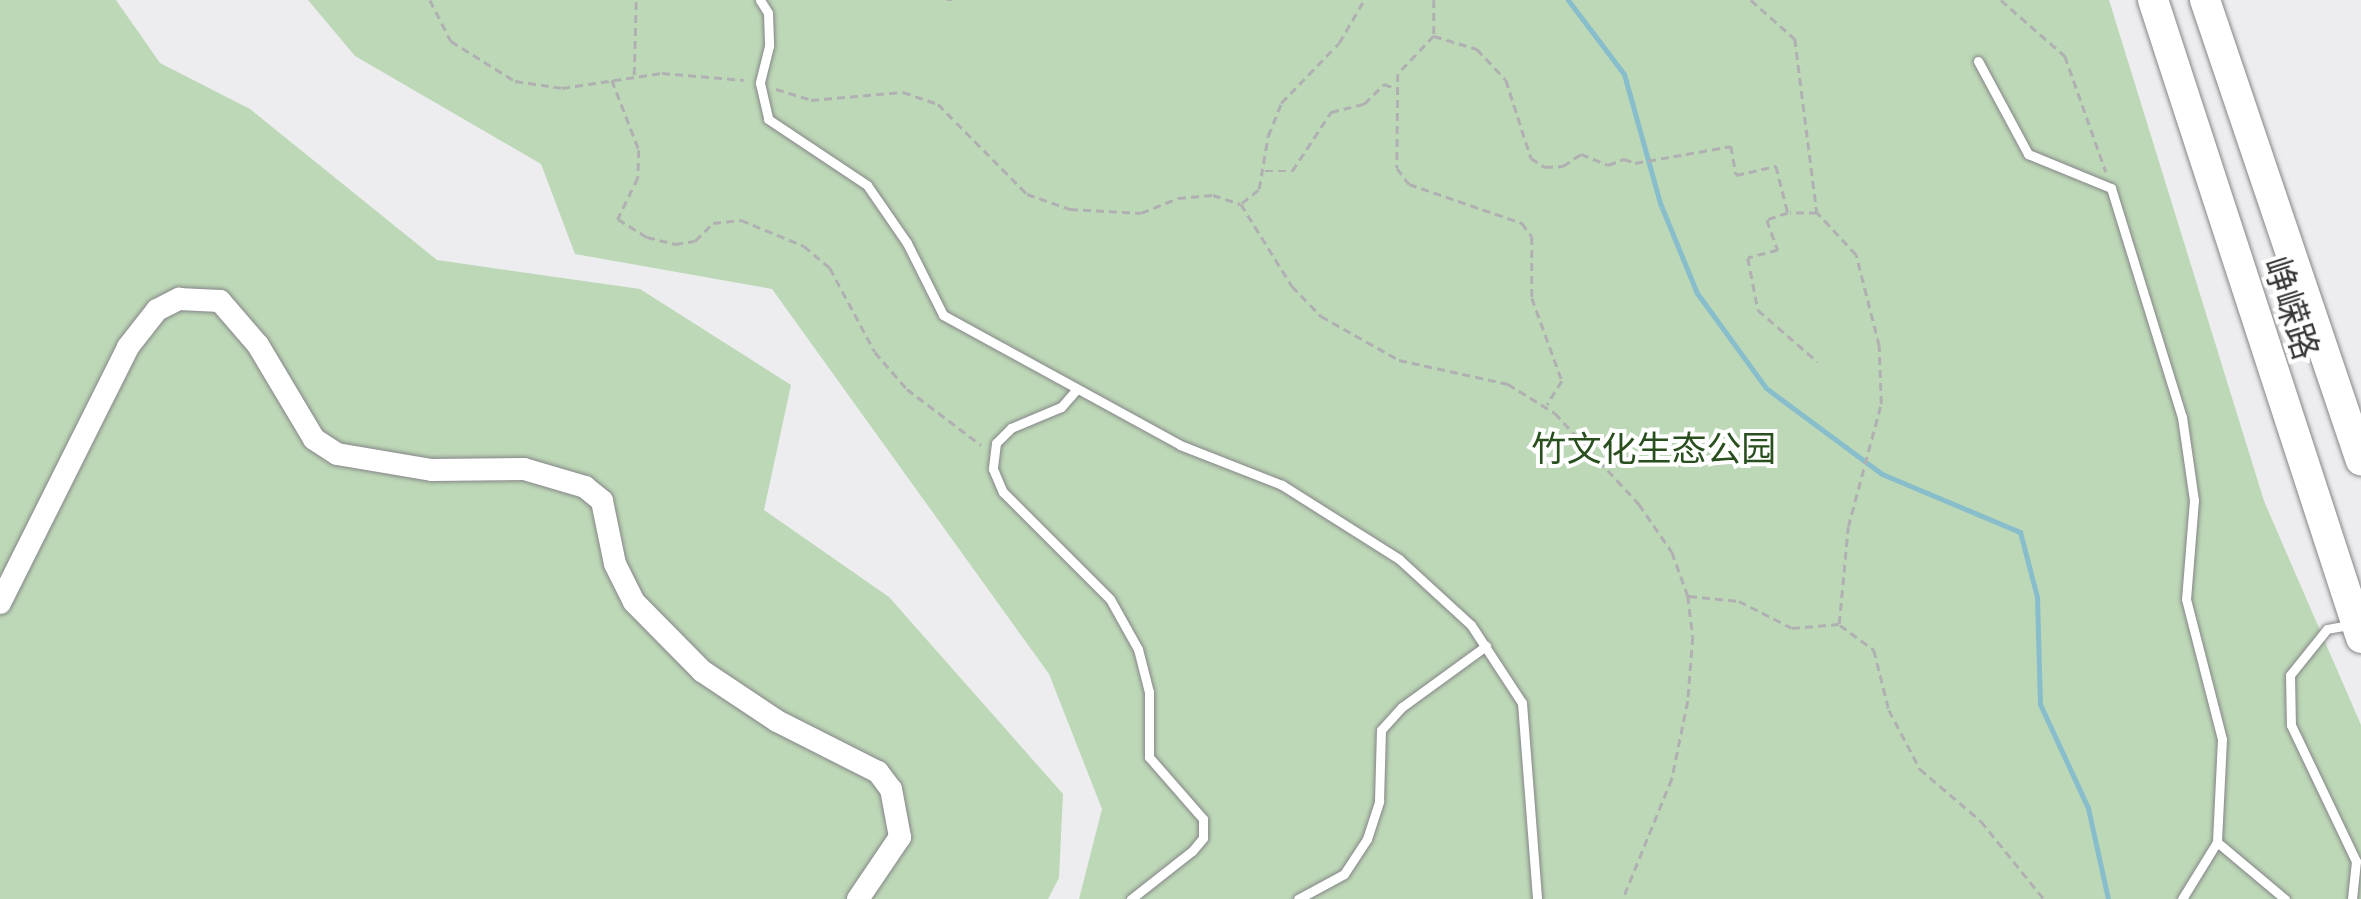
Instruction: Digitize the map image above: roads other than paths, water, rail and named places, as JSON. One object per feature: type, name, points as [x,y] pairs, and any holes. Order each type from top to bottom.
[{"type":"main road","name":"峥嵘路","points":[[2153,0],[2358,631]]},
{"type":"main road","name":"峥嵘路","points":[[2205,0],[2361,460]]},
{"type":"street","points":[[0,603],[128,347],[158,310],[179,299],[220,301],[258,345],[314,439],[338,454],[400,467],[524,469],[571,481],[602,501],[615,564],[634,602],[702,672],[777,721],[878,772],[892,789],[900,837],[858,899]]},
{"type":"lane","points":[[760,0],[770,46],[760,83],[768,119],[853,174],[890,213],[943,315],[1180,445],[1282,485],[1338,519],[1442,596],[1486,646],[1522,703],[1537,899]]},
{"type":"lane","points":[[1978,61],[2028,154],[2111,188],[2182,417],[2194,500],[2186,599],[2222,739],[2217,842],[2182,899]]},
{"type":"lane","points":[[1076,390],[1062,408],[1011,428],[994,454],[1003,492],[1095,578],[1126,628],[1148,692],[1149,758],[1203,819],[1202,838],[1192,852],[1130,899]]},
{"type":"lane","points":[[2352,899],[2356,861],[2291,725],[2290,675],[2328,629],[2358,631]]},
{"type":"lane","points":[[1298,899],[1344,874],[1367,839],[1379,801],[1382,730],[1402,707],[1486,646]]},
{"type":"lane","points":[[2217,842],[2284,899]]},
{"type":"waterway","points":[[1568,0],[1624,74],[1660,203],[1697,293],[1766,388],[1882,474],[2020,532],[2037,597],[2040,704],[2088,808],[2108,899]]},
{"type":"park label","name":"竹文化生态公园","points":[[1654,448]]}]
